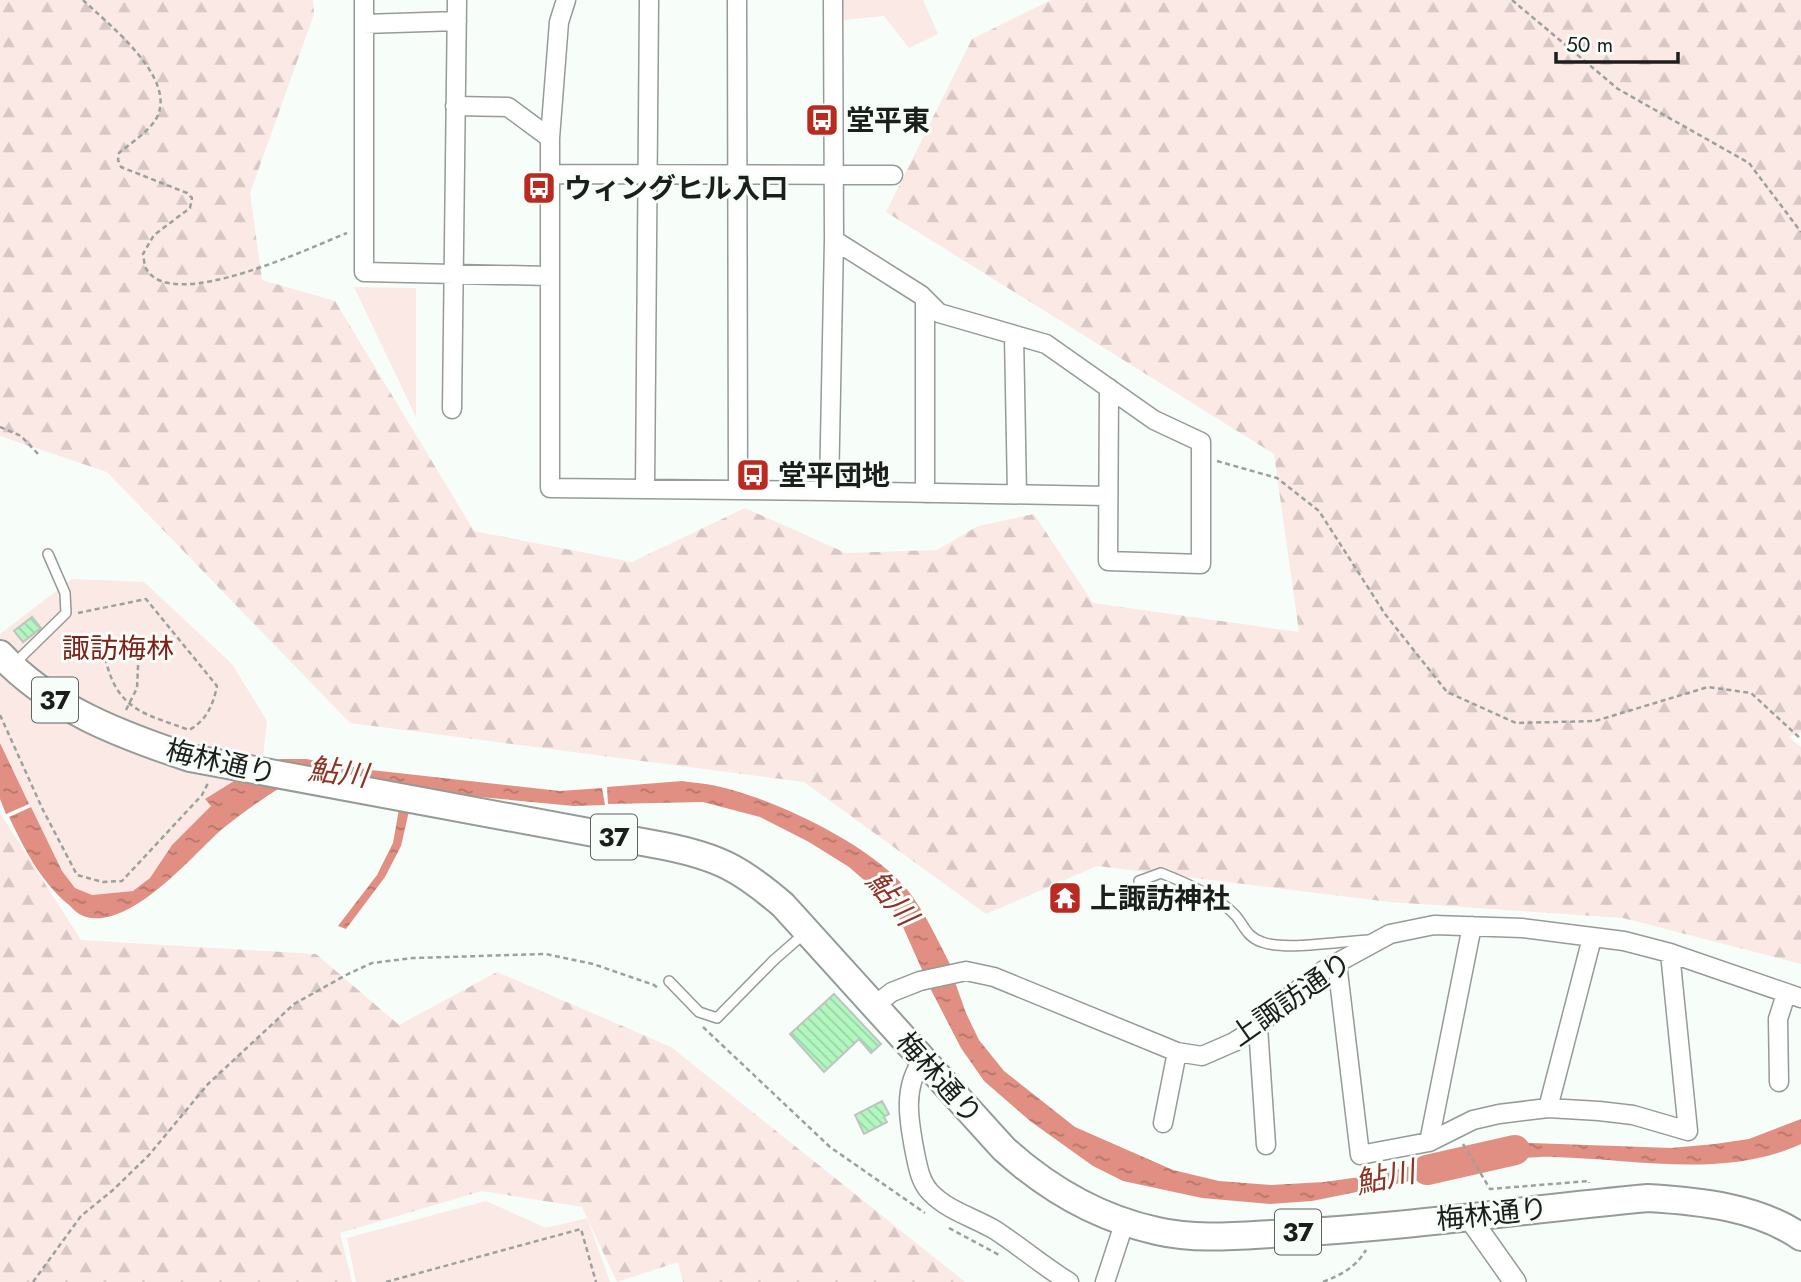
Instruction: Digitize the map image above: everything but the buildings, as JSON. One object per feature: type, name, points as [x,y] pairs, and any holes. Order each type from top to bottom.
[{"type":"main road","name":"37","points":[[6,660],[48,695],[89,720],[118,733]]},
{"type":"main road","name":"梅林通り","points":[[118,733],[190,758],[243,770],[694,852],[726,864],[750,877],[783,905],[979,1123],[1032,1175],[1094,1211],[1157,1231],[1207,1237],[1327,1231],[1648,1198],[1682,1199],[1725,1207],[1762,1219],[1801,1237]]},
{"type":"street","points":[[364,0],[364,272],[550,276]]},
{"type":"street","points":[[452,410],[457,0]]},
{"type":"street","points":[[566,0],[559,22],[550,138],[550,488],[1107,496]]},
{"type":"street","points":[[645,489],[649,0]]},
{"type":"street","points":[[737,0],[738,490]]},
{"type":"street","points":[[829,491],[834,240],[833,0]]},
{"type":"street","points":[[364,24],[457,21]]},
{"type":"street","points":[[455,106],[508,107],[550,138]]},
{"type":"street","points":[[550,174],[893,175]]},
{"type":"street","points":[[834,240],[925,299],[939,313],[1046,344],[1109,388],[1154,420],[1200,442],[1201,564],[1108,561],[1109,388]]},
{"type":"street","points":[[925,299],[925,493]]},
{"type":"street","points":[[1014,335],[1017,494]]},
{"type":"street","name":"上諏訪通り","points":[[875,1005],[892,992],[920,981],[958,972],[976,972],[994,976],[1177,1052],[1202,1056],[1234,1042],[1258,1027],[1281,1003],[1324,970],[1390,934],[1434,925],[1522,928],[1624,941],[1670,953],[1793,996]]},
{"type":"street","points":[[1429,1142],[1472,926]]},
{"type":"street","points":[[1548,1108],[1592,939]]},
{"type":"street","points":[[1337,963],[1360,1156],[1429,1142],[1473,1120],[1548,1108],[1633,1115],[1688,1130],[1670,953]]},
{"type":"street","points":[[1779,1082],[1778,1019],[1793,996]]},
{"type":"street","points":[[1258,1027],[1266,1145]]},
{"type":"street","points":[[1163,1122],[1177,1052]]},
{"type":"street","points":[[923,1060],[915,1069],[910,1087],[908,1118],[921,1179],[930,1192],[949,1208],[992,1228],[1069,1282]]},
{"type":"street","points":[[1469,1217],[1515,1282]]},
{"type":"street","points":[[1105,1282],[1125,1221]]},
{"type":"lane","points":[[6,660],[66,613],[61,580],[48,554]]},
{"type":"lane","points":[[1139,881],[1161,873],[1201,891],[1236,916],[1252,938],[1265,944],[1378,940]]},
{"type":"lane","points":[[668,981],[699,1012],[717,1018],[807,931]]},
{"type":"path","points":[[83,0],[145,62],[161,93],[161,107],[154,122],[119,153],[121,167],[187,193],[192,198],[190,208],[154,235],[143,254],[146,269],[158,279],[183,285],[241,275],[350,231]]},
{"type":"path","points":[[1512,0],[1618,89],[1749,163],[1801,232]]},
{"type":"path","points":[[0,427],[21,436],[40,456]]},
{"type":"path","points":[[1216,461],[1277,478],[1319,511],[1385,614],[1447,692],[1516,723],[1595,721],[1708,687],[1751,693],[1801,739]]},
{"type":"path","points":[[58,621],[105,606],[146,599],[217,686],[213,705],[201,724],[189,730],[134,709],[110,679],[106,661],[109,657]]},
{"type":"path","points":[[118,733],[137,688],[139,645]]},
{"type":"path","points":[[0,715],[43,810],[77,875],[103,882],[122,881],[141,863],[202,795],[216,764]]},
{"type":"path","points":[[33,1282],[81,1216],[149,1155],[208,1084],[294,1004],[372,963],[413,958],[546,954],[593,964],[654,985],[664,993]]},
{"type":"path","points":[[701,1025],[830,1147],[930,1216]]},
{"type":"path","points":[[1460,1140],[1486,1183]]},
{"type":"path","points":[[942,1224],[1001,1256]]},
{"type":"path","points":[[386,1282],[581,1229],[596,1282]]},
{"type":"path","points":[[1323,1282],[1345,1273],[1359,1261],[1370,1244]]},
{"type":"green space","points":[[0,0],[313,0],[314,14],[250,193],[262,280],[335,301],[474,531],[632,562],[745,508],[846,553],[937,550],[978,526],[1034,514],[1093,603],[1299,632],[1274,454],[886,212],[972,39],[1051,0],[1801,0],[1801,732],[1789,737],[1801,747],[1801,964],[1623,918],[1390,902],[1097,866],[986,914],[804,782],[350,723],[107,472],[0,436]]},
{"type":"green space","points":[[842,0],[923,0],[938,34],[909,48],[884,16],[843,20]]},
{"type":"green space","points":[[354,287],[416,288],[416,417]]},
{"type":"green space","name":"諏訪梅林","points":[[72,579],[144,582],[232,664],[267,721],[263,757],[214,753],[128,729],[22,665],[0,638],[0,634]]},
{"type":"green space","name":"諏訪梅林","points":[[0,670],[51,710],[115,746],[162,763],[234,781],[205,799],[211,806],[172,845],[150,878],[133,891],[92,895],[75,888],[62,871],[0,743]]},
{"type":"green space","points":[[0,813],[81,940],[316,954],[399,1025],[497,972],[671,1047],[965,1282],[683,1282],[678,1262],[617,1282],[582,1207],[482,1191],[340,1233],[352,1282],[0,1282]]},
{"type":"green space","points":[[486,1201],[546,1228],[587,1218],[610,1282],[356,1282],[347,1238]]},
{"type":"water","points":[[0,743],[29,804],[6,814],[0,799]]},
{"type":"water","points":[[281,759],[306,759],[371,770],[560,791],[602,788],[605,805],[574,806],[470,796],[267,763]]},
{"type":"water","points":[[234,781],[278,789],[221,830],[177,873],[141,902],[103,918],[81,915],[59,896],[34,864],[9,817],[31,807],[62,871],[75,888],[92,895],[133,891],[150,878],[172,845],[211,806],[205,799]]},
{"type":"water","points":[[682,781],[720,787],[772,804],[824,828],[873,858],[893,875],[915,900],[951,966],[923,972],[899,918],[887,900],[849,867],[809,842],[760,817],[703,802],[608,804],[607,787]]},
{"type":"water","points":[[399,809],[409,811],[401,846],[385,877],[346,929],[338,926],[377,875],[393,843]]},
{"type":"water","points":[[955,982],[979,1040],[1004,1071],[1075,1127],[1173,1170],[1219,1181],[1271,1185],[1324,1182],[1374,1175],[1461,1154],[1470,1169],[1312,1201],[1270,1204],[1202,1198],[1123,1181],[1093,1166],[1030,1121],[984,1081],[961,1048],[930,988]]},
{"type":"water","points":[[1801,1119],[1801,1144],[1772,1155],[1711,1164],[1545,1157],[1480,1166],[1470,1151],[1505,1142],[1671,1148],[1715,1144],[1749,1139]]},
{"type":"waterway","name":"鮎川","points":[[1427,1170],[1515,1150]]},
{"type":"place","name":"堂平東","points":[[822,120]]},
{"type":"place","name":"ウィングヒル入口","points":[[539,188]]},
{"type":"place","name":"堂平団地","points":[[753,475]]},
{"type":"place","name":"上諏訪神社","points":[[1065,898]]}]
